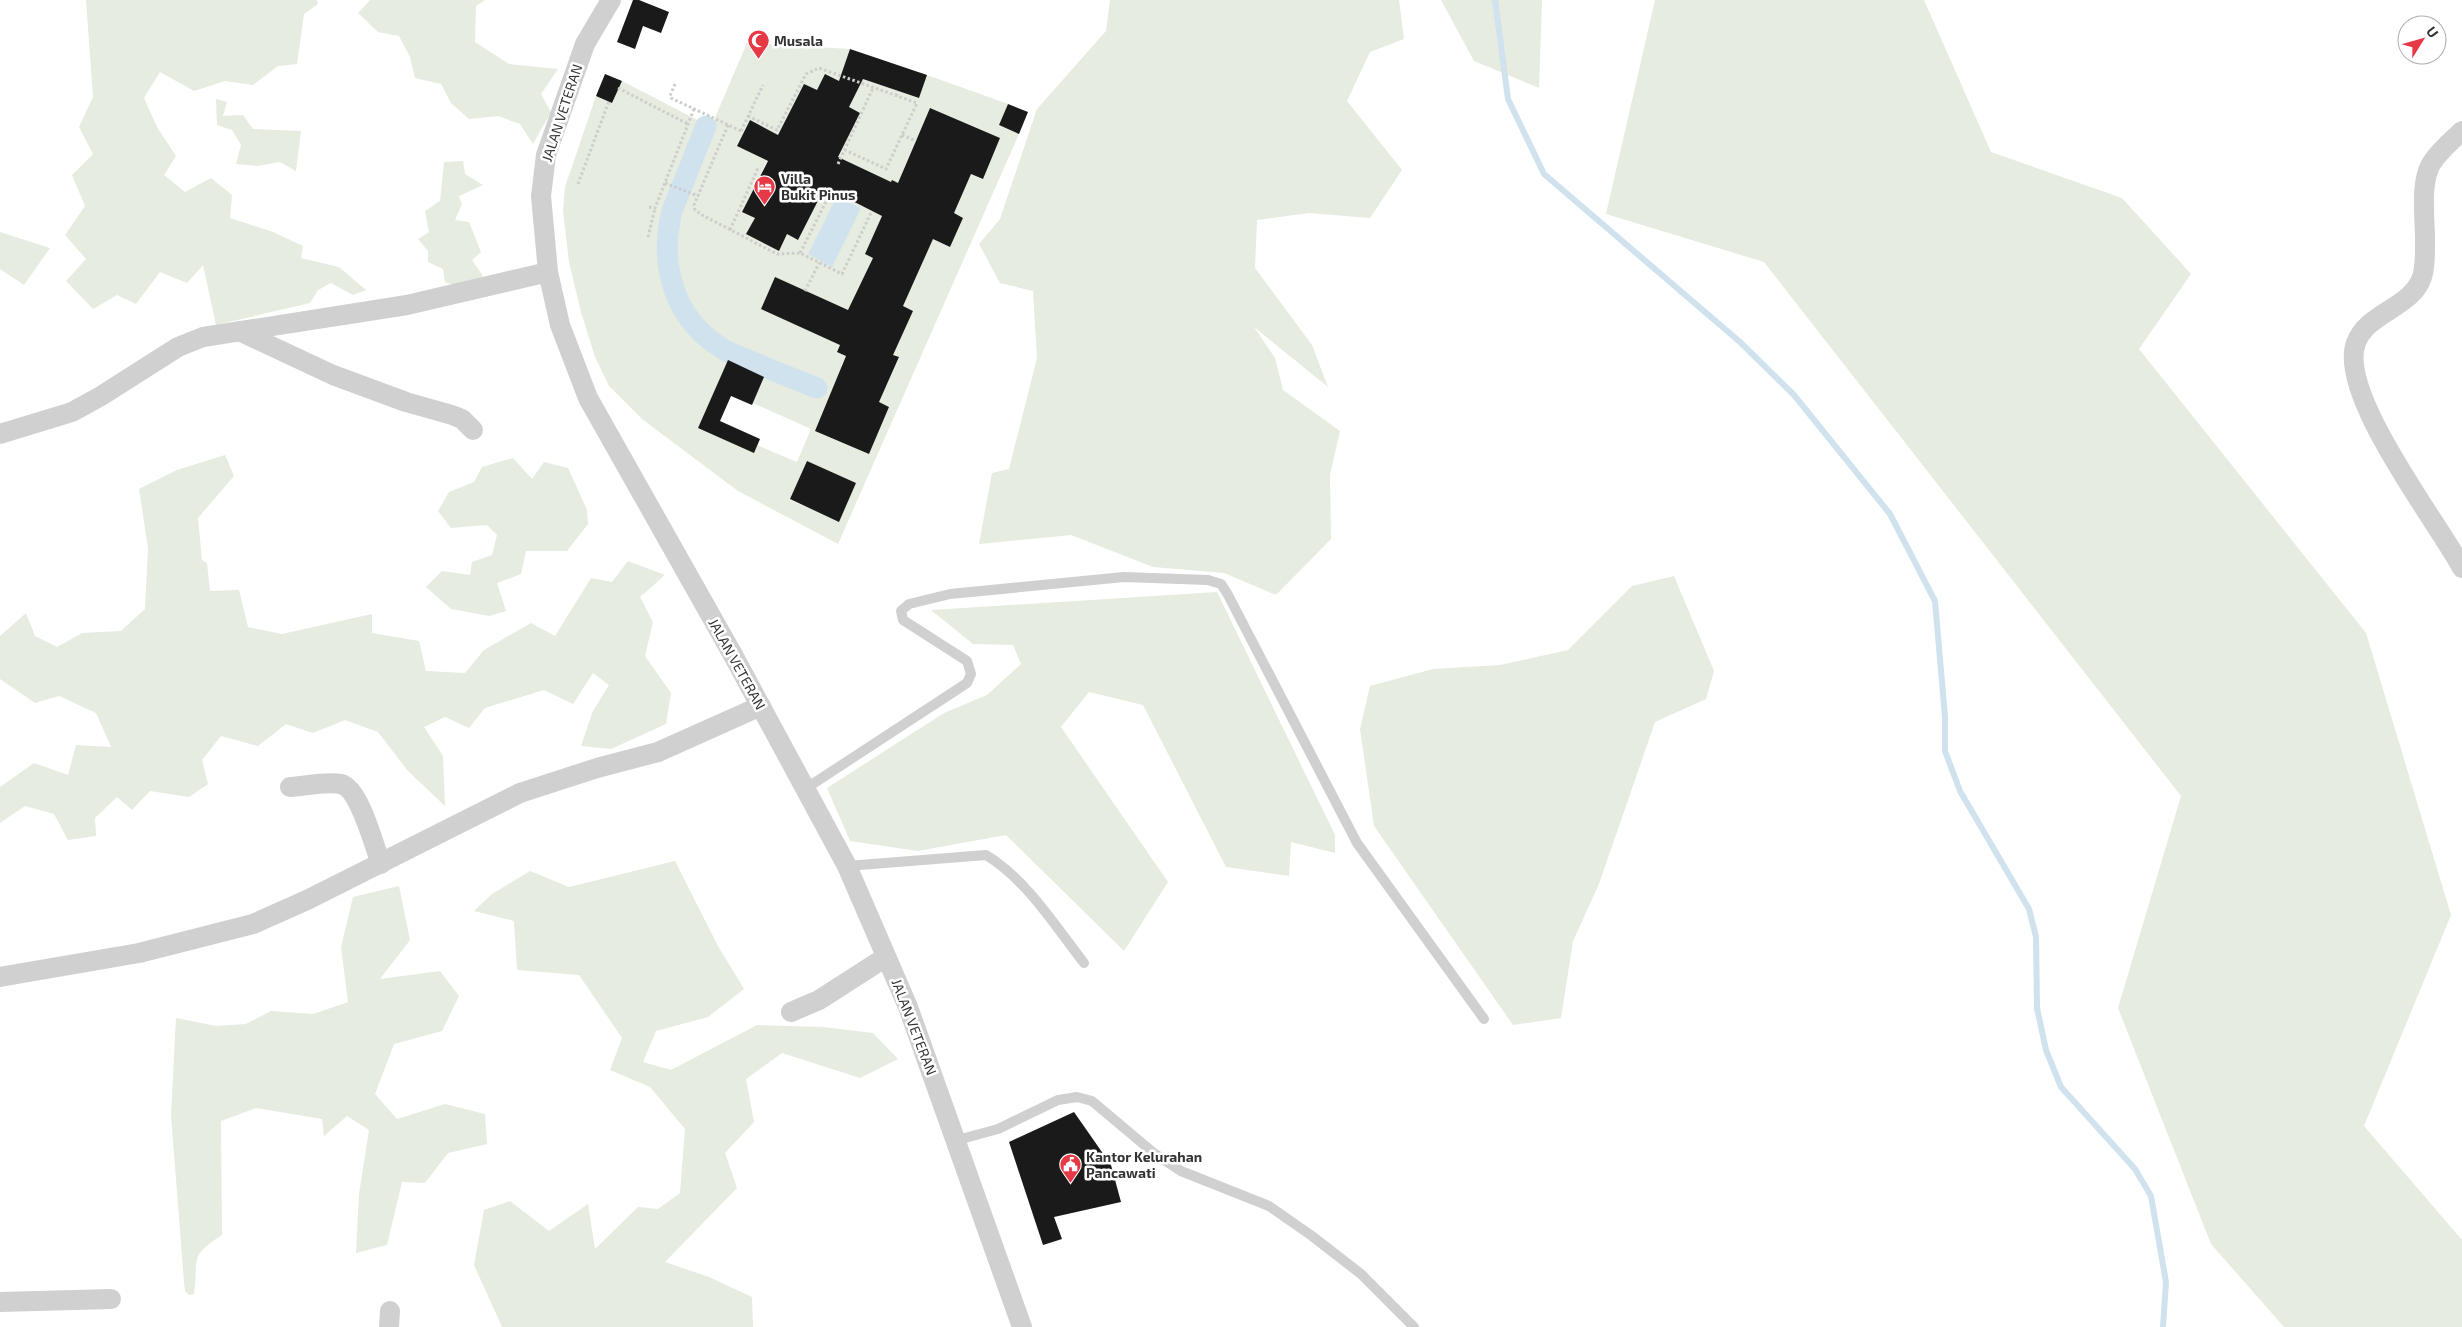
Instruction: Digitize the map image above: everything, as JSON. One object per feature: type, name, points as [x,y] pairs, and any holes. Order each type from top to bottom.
[{"type":"street","name":"JALAN VETERAN","points":[[611,0],[585,44],[546,155],[541,196],[548,272],[560,325],[588,398],[761,706],[847,866],[908,1007],[954,1141],[1022,1327]]},
{"type":"street","points":[[2462,131],[2438,155],[2430,166],[2425,196],[2425,248],[2422,277],[2415,289],[2372,322],[2356,341],[2353,354],[2353,368],[2362,395],[2390,452],[2462,568]]},
{"type":"street","points":[[0,434],[72,412],[101,396],[178,347],[203,337],[408,305],[548,272]]},
{"type":"street","points":[[239,331],[333,375],[406,402],[462,419],[473,430]]},
{"type":"street","points":[[0,977],[140,952],[254,924],[381,864],[520,793],[597,768],[658,752],[761,706]]},
{"type":"street","points":[[290,788],[337,784],[351,790],[358,801],[381,864]]},
{"type":"street","points":[[791,1012],[819,1000],[886,957]]},
{"type":"street","points":[[0,1302],[111,1299]]},
{"type":"lane","points":[[805,789],[967,683],[971,674],[967,661],[903,620],[900,611],[909,604],[950,594],[1124,578],[1208,580],[1221,584],[1357,843],[1484,1019]]},
{"type":"lane","points":[[847,866],[986,854],[1003,865],[1022,884],[1084,963]]},
{"type":"lane","points":[[954,1141],[998,1128],[1058,1100],[1077,1097],[1092,1101],[1155,1154],[1175,1166],[1269,1206],[1305,1231],[1361,1274],[1414,1327]]},
{"type":"path","points":[[748,116],[777,130],[806,74],[819,68],[917,103],[886,169],[845,150]]},
{"type":"path","points":[[675,84],[670,96],[742,132],[763,85]]},
{"type":"path","points":[[618,88],[688,124]]},
{"type":"path","points":[[838,164],[873,88]]},
{"type":"path","points":[[896,96],[898,91]]},
{"type":"path","points":[[578,184],[609,101]]},
{"type":"path","points":[[648,237],[655,208],[695,109]]},
{"type":"path","points":[[728,125],[694,205],[695,210],[777,254],[800,253],[842,274],[872,211]]},
{"type":"path","points":[[902,135],[916,142]]},
{"type":"path","points":[[730,230],[758,168]]},
{"type":"path","points":[[665,182],[698,196]]},
{"type":"path","points":[[800,253],[828,198]]},
{"type":"path","points":[[649,207],[655,208]]},
{"type":"path","points":[[805,291],[819,263]]},
{"type":"shaded area","points":[[86,0],[317,0],[318,4],[304,14],[297,64],[278,66],[253,85],[225,81],[194,91],[160,72],[144,98],[157,127],[176,156],[164,175],[185,192],[211,178],[232,195],[230,218],[273,232],[303,246],[301,258],[339,267],[366,290],[353,295],[331,283],[318,290],[310,303],[216,325],[203,265],[187,283],[160,272],[136,304],[117,295],[93,309],[66,281],[86,259],[65,235],[85,206],[72,175],[93,154],[79,127],[93,97]]},
{"type":"shaded area","points":[[370,0],[485,0],[476,6],[475,42],[509,64],[558,69],[541,94],[551,112],[533,144],[520,124],[498,116],[469,119],[451,103],[441,84],[415,78],[410,57],[399,36],[378,32],[358,13]]},
{"type":"shaded area","points":[[1110,0],[1399,0],[1404,39],[1370,52],[1347,101],[1402,170],[1370,218],[1309,213],[1257,220],[1255,268],[1312,345],[1328,387],[1254,327],[1275,358],[1283,390],[1340,431],[1330,475],[1331,539],[1276,595],[1224,573],[1153,567],[1071,535],[979,544],[992,473],[1009,469],[1037,358],[1033,291],[1000,283],[979,244],[1000,219],[1037,109],[1106,31]]},
{"type":"shaded area","points":[[1441,0],[1542,0],[1539,88],[1474,61]]},
{"type":"shaded area","points":[[1655,0],[1924,0],[1991,152],[2122,198],[2191,274],[2139,349],[2366,633],[2451,915],[2364,1126],[2462,1240],[2462,1327],[2284,1327],[2211,1244],[2118,1008],[2181,796],[1764,262],[1606,214]]},
{"type":"shaded area","points":[[747,43],[850,49],[843,72],[919,98],[927,75],[1008,104],[999,125],[1019,134],[838,544],[738,491],[642,419],[609,386],[595,357],[581,312],[569,262],[563,211],[565,187],[596,96],[612,103],[622,81],[711,127]],"holes":[[[804,84],[860,113],[835,163],[887,189],[915,180],[902,173],[930,108],[1000,138],[983,179],[971,174],[930,202],[963,218],[950,247],[825,187],[798,240],[787,234],[779,251],[747,234],[755,218],[743,211],[767,161],[737,145],[750,120],[778,135]],[[882,240],[924,259],[912,286],[870,267],[873,258],[865,254],[871,242]],[[870,290],[913,311],[901,337]],[[846,333],[899,358],[886,387],[841,366],[846,356],[837,351]],[[728,360],[764,377],[753,403],[811,429],[797,462],[757,445],[698,428]],[[835,384],[889,407],[869,454],[815,431]],[[807,461],[856,483],[839,521],[790,500]]]},
{"type":"shaded area","points":[[216,99],[227,102],[223,116],[243,115],[253,129],[301,131],[296,171],[280,162],[258,166],[236,164],[241,145],[232,130],[217,125]]},
{"type":"shaded area","points":[[463,161],[465,174],[483,185],[459,196],[462,204],[455,220],[469,222],[481,252],[472,260],[483,276],[461,288],[445,282],[443,269],[428,262],[428,251],[418,239],[429,232],[425,211],[440,201],[444,162]]},
{"type":"shaded area","points":[[0,232],[50,248],[24,285],[0,269]]},
{"type":"shaded area","points":[[225,455],[234,476],[198,518],[202,560],[207,563],[210,591],[239,590],[248,627],[282,634],[372,614],[372,633],[419,641],[426,671],[465,673],[484,650],[531,623],[555,636],[591,578],[612,582],[628,561],[665,575],[640,597],[653,622],[645,656],[671,693],[666,724],[611,749],[581,746],[593,711],[609,685],[593,673],[573,704],[544,690],[485,708],[469,728],[445,717],[424,727],[443,756],[445,806],[408,771],[378,732],[345,720],[313,733],[286,724],[258,746],[221,736],[202,760],[208,784],[189,797],[150,791],[132,810],[117,797],[95,818],[96,836],[68,840],[54,814],[25,806],[0,823],[0,787],[34,763],[68,775],[76,745],[111,747],[96,713],[59,696],[35,703],[0,679],[0,636],[26,613],[35,636],[57,647],[82,633],[121,631],[145,609],[148,548],[139,489],[177,470]]},
{"type":"shaded area","points":[[513,458],[532,479],[544,462],[568,468],[587,510],[588,524],[567,551],[526,551],[521,574],[497,583],[506,611],[489,616],[451,609],[426,587],[442,571],[470,575],[472,562],[492,555],[497,535],[487,525],[451,528],[438,511],[449,492],[474,482],[482,467]]},
{"type":"shaded area","points":[[1674,576],[1714,671],[1706,699],[1655,722],[1599,884],[1573,941],[1561,1018],[1513,1025],[1374,826],[1360,729],[1370,686],[1433,669],[1500,665],[1568,650],[1632,586]]},
{"type":"shaded area","points":[[1217,592],[1335,835],[1335,853],[1291,842],[1289,876],[1226,867],[1143,705],[1089,692],[1061,727],[1168,882],[1124,951],[1006,835],[918,851],[850,841],[827,788],[944,713],[987,695],[1021,664],[1013,645],[973,644],[931,610]]},
{"type":"shaded area","points":[[675,861],[718,946],[744,989],[708,1017],[656,1031],[643,1062],[671,1070],[757,1025],[823,1027],[873,1033],[898,1059],[860,1078],[782,1053],[746,1079],[754,1122],[725,1153],[737,1188],[665,1262],[709,1277],[752,1297],[753,1327],[502,1327],[474,1265],[484,1210],[510,1201],[549,1231],[588,1204],[595,1249],[638,1207],[658,1209],[680,1193],[685,1129],[650,1087],[610,1070],[622,1038],[579,975],[517,970],[514,921],[474,911],[492,894],[530,871],[569,887]]},
{"type":"shaded area","points":[[399,886],[410,940],[380,979],[440,971],[459,996],[442,1031],[394,1044],[375,1094],[397,1119],[445,1104],[485,1114],[487,1144],[448,1153],[425,1183],[402,1182],[387,1245],[356,1253],[359,1194],[369,1130],[347,1116],[324,1136],[322,1119],[256,1108],[221,1121],[222,1235],[204,1248],[197,1259],[194,1294],[189,1295],[185,1291],[184,1282],[171,1115],[176,1018],[216,1026],[246,1024],[271,1011],[313,1014],[348,1002],[341,947],[353,897]]},
{"type":"water","points":[[837,196],[861,208],[832,267],[808,254]]},
{"type":"building","points":[[633,0],[639,0],[669,12],[661,33],[643,26],[635,49],[617,42]]},
{"type":"building","points":[[850,49],[927,75],[919,98],[863,79],[849,107],[860,113],[838,157],[891,182],[892,180],[898,183],[930,108],[1000,138],[983,179],[971,174],[954,213],[963,218],[950,247],[933,239],[903,306],[913,311],[893,355],[899,357],[879,402],[889,407],[869,454],[815,431],[846,356],[837,352],[840,345],[761,309],[775,277],[848,310],[873,258],[865,254],[882,216],[825,187],[798,240],[787,234],[779,251],[746,234],[755,218],[742,212],[768,161],[737,146],[750,120],[778,135],[804,84],[817,90],[825,74],[839,81]]},
{"type":"building","points":[[605,74],[622,81],[612,103],[596,96]]},
{"type":"building","points":[[1008,104],[1028,112],[1019,134],[999,125]]},
{"type":"building","points":[[728,360],[764,377],[752,405],[731,396],[720,421],[760,439],[754,453],[698,428]]},
{"type":"building","points":[[807,461],[856,483],[839,522],[790,499]]},
{"type":"building","name":"Kantor Kelurahan Pancawati","points":[[1074,1112],[1111,1165],[1121,1202],[1054,1217],[1062,1239],[1043,1245],[1009,1142]]},
{"type":"waterway","points":[[1495,0],[1508,99],[1544,174],[1740,342],[1794,395],[1890,514],[1935,601],[1945,717],[1945,751],[1960,791],[2029,909],[2036,937],[2037,1008],[2046,1050],[2061,1087],[2135,1169],[2151,1196],[2166,1282],[2163,1327]]},
{"type":"waterway","points":[[706,126],[672,211],[668,231],[669,271],[674,290],[682,307],[707,338],[735,355],[817,388]]},
{"type":"place","name":"Musala","points":[[758,60]]},
{"type":"place","name":"Villa Bukit Pinus","points":[[765,206]]},
{"type":"place","name":"Kantor Kelurahan Pancawati","points":[[1070,1184]]}]
